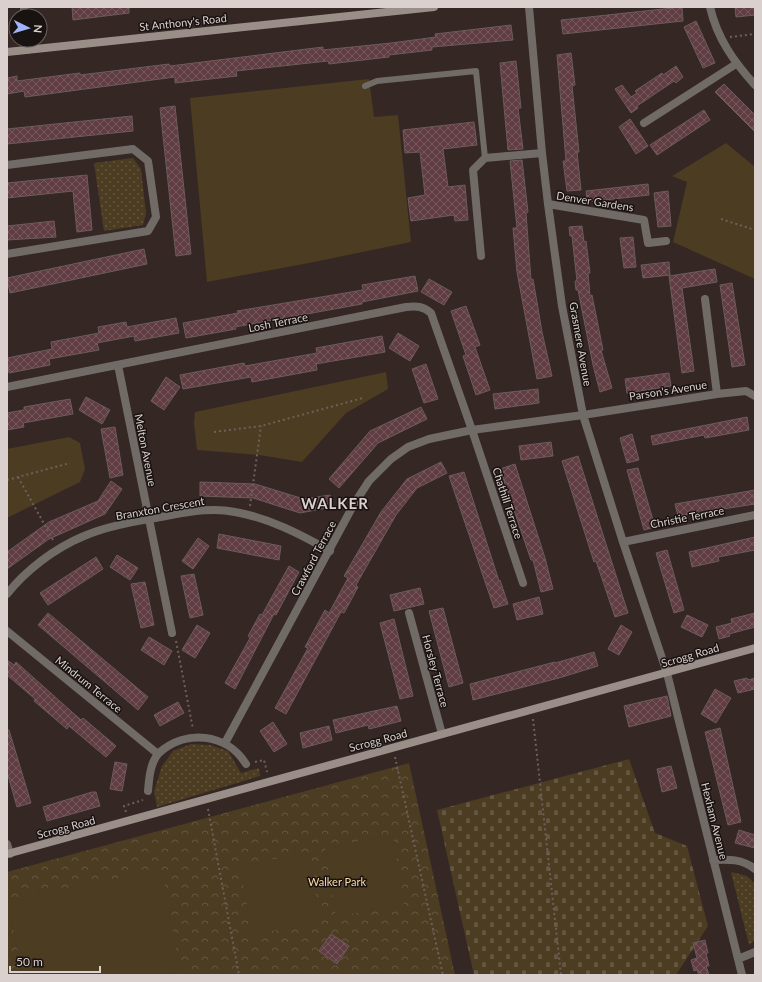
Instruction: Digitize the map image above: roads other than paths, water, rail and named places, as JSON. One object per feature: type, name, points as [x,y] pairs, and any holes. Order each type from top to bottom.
[{"type":"street","name":"St Anthony's Road","points":[[7,52],[392,9],[434,7]]},
{"type":"street","name":"Grasmere Avenue","points":[[529,7],[548,204],[562,306],[583,415],[623,542],[667,673]]},
{"type":"street","points":[[710,7],[721,38],[736,64],[755,85]]},
{"type":"street","points":[[644,123],[736,64]]},
{"type":"street","points":[[7,165],[133,149],[148,161],[156,217],[148,231],[7,254]]},
{"type":"street","points":[[481,256],[473,170],[485,158],[542,153]]},
{"type":"street","name":"Denver Gardens","points":[[548,204],[644,220],[648,243],[666,241]]},
{"type":"street","points":[[705,299],[717,394]]},
{"type":"street","name":"Losh Terrace","points":[[7,387],[416,306],[424,308],[431,313],[472,430]]},
{"type":"street","name":"Melton Avenue","points":[[118,365],[172,633]]},
{"type":"street","name":"Parson's Avenue","points":[[583,415],[717,394],[746,391],[755,396]]},
{"type":"street","name":"Crawford Terrace","points":[[225,744],[354,504],[369,481],[391,459],[408,447],[429,439],[472,430],[583,415]]},
{"type":"street","name":"Chathill Terrace","points":[[472,430],[523,583]]},
{"type":"street","name":"Branxton Crescent","points":[[7,594],[47,557],[83,536],[116,526],[148,519],[202,510],[234,511],[266,520],[299,534],[330,551]]},
{"type":"street","name":"Christie Terrace","points":[[623,542],[755,515]]},
{"type":"street","name":"Horsley Terrace","points":[[408,613],[442,734]]},
{"type":"street","name":"Mindrum Terrace","points":[[7,631],[158,754]]},
{"type":"street","name":"Scrogg Road","points":[[8,854],[755,648]]},
{"type":"street","name":"Hexham Avenue","points":[[667,673],[742,975]]},
{"type":"street","points":[[148,791],[150,774],[158,754],[178,741],[194,736],[225,744],[240,754],[246,764]]},
{"type":"street","points":[[7,844],[8,854]]},
{"type":"street","points":[[713,860],[734,859],[748,864],[755,869]]},
{"type":"street","points":[[738,959],[755,952]]},
{"type":"lane","points":[[365,86],[377,81],[476,71],[485,158]]},
{"type":"district","name":"WALKER","points":[[335,503]]},
{"type":"park label","name":"Walker Park","points":[[337,881]]}]
